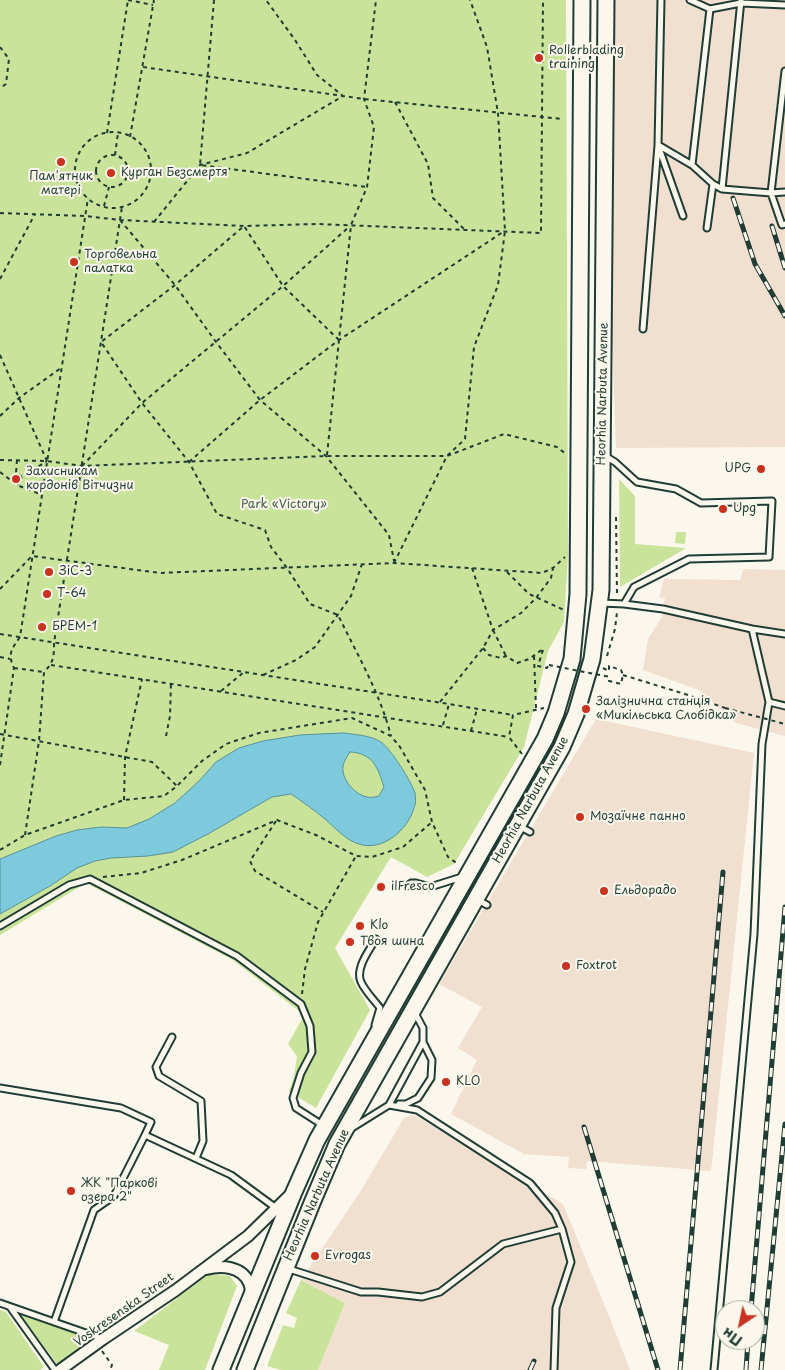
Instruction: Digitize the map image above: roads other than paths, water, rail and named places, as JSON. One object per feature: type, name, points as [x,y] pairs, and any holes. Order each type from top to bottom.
[{"type":"main road","name":"Heorhia Narbuta Avenue","points":[[221,1370],[294,1192],[325,1127],[544,739],[556,712],[572,659],[578,594],[582,0]]},
{"type":"main road","name":"Heorhia Narbuta Avenue","points":[[245,1370],[337,1144],[415,1006],[481,902],[524,829],[576,714],[592,659],[600,603],[606,0]]},
{"type":"street","name":"Voskresenska Street","points":[[60,1370],[176,1290],[248,1236],[294,1192]]},
{"type":"street","points":[[203,1270],[215,1266],[236,1270],[244,1275],[249,1283],[251,1296]]},
{"type":"lane","points":[[643,329],[658,146],[662,0]]},
{"type":"lane","points":[[690,0],[710,9],[741,2],[785,4]]},
{"type":"lane","points":[[722,189],[741,2]]},
{"type":"lane","points":[[692,165],[710,9]]},
{"type":"lane","points":[[785,71],[771,192],[782,225],[785,224]]},
{"type":"lane","points":[[658,146],[692,165],[713,184],[722,189],[785,192]]},
{"type":"lane","points":[[658,146],[683,216]]},
{"type":"lane","points":[[707,228],[713,184]]},
{"type":"lane","points":[[602,456],[615,462],[637,482],[676,489],[701,503],[772,501],[769,557],[689,559],[634,587],[624,604]]},
{"type":"lane","points":[[600,603],[663,609],[752,629],[785,634]]},
{"type":"lane","points":[[714,1370],[754,934],[762,744],[769,702],[752,629]]},
{"type":"lane","points":[[769,702],[785,706]]},
{"type":"lane","points":[[408,886],[411,882],[430,887],[467,876]]},
{"type":"lane","points":[[0,926],[69,885],[90,879],[238,956],[301,1004],[310,1026],[312,1052],[301,1073],[293,1098],[296,1108],[325,1127]]},
{"type":"lane","points":[[374,1041],[374,1030],[380,1008],[360,981],[360,970],[365,957],[376,939]]},
{"type":"lane","points":[[343,1135],[389,1105],[423,1042],[424,1028],[415,1014],[415,1006]]},
{"type":"lane","points":[[172,1037],[156,1067],[159,1076],[202,1101],[203,1141],[196,1158]]},
{"type":"lane","points":[[389,1105],[406,1104],[418,1098],[431,1078],[432,1060],[423,1042]]},
{"type":"lane","points":[[0,1088],[121,1108],[151,1122],[114,1196],[94,1210],[54,1322]]},
{"type":"lane","points":[[389,1105],[417,1110],[530,1183],[555,1213],[562,1229],[571,1262],[556,1308],[554,1370]]},
{"type":"lane","points":[[145,1135],[230,1174],[276,1208]]},
{"type":"lane","points":[[286,1268],[361,1292],[422,1297],[440,1292],[504,1244],[562,1229]]},
{"type":"lane","points":[[0,1303],[103,1339]]},
{"type":"lane","points":[[9,1306],[60,1370]]},
{"type":"water","points":[[344,733],[372,738],[381,742],[405,773],[415,795],[416,800],[411,816],[400,831],[385,842],[376,845],[359,844],[345,837],[291,794],[272,797],[173,852],[148,856],[111,858],[95,861],[77,868],[50,886],[0,914],[0,859],[56,836],[77,830],[101,827],[127,828],[149,819],[175,803],[216,762],[239,748],[263,741],[300,735]],"holes":[[[350,752],[364,755],[377,768],[384,787],[379,796],[363,796],[348,784],[343,768],[345,761]]]},
{"type":"railway","points":[[733,198],[755,264],[785,316]]},
{"type":"railway","points":[[772,226],[785,268]]},
{"type":"railway","points":[[680,1370],[723,872]]},
{"type":"railway","points":[[752,1300],[785,907]]},
{"type":"railway","points":[[761,1370],[785,1124]]},
{"type":"railway","points":[[584,1127],[658,1370]]},
{"type":"railway","points":[[746,1370],[747,1350]]},
{"type":"railway","points":[[530,1370],[534,1361]]},
{"type":"place","name":"Rollerblading training","points":[[539,58]]},
{"type":"place","name":"Пам'ятник матері","points":[[61,162]]},
{"type":"place","name":"Курган Безсмертя","points":[[111,173]]},
{"type":"place","name":"Торговельна палатка","points":[[74,262]]},
{"type":"place","name":"UPG","points":[[761,469]]},
{"type":"place","name":"Захисникам кордонів Вітчизни","points":[[16,479]]},
{"type":"place","name":"Upg","points":[[723,509]]},
{"type":"place","name":"ЗіС-3","points":[[49,572]]},
{"type":"place","name":"Т-64","points":[[47,594]]},
{"type":"place","name":"БРЕМ-1","points":[[42,627]]},
{"type":"place","name":"Залізнична станція «Микільська Слобідка»","points":[[586,709]]},
{"type":"place","name":"Мозаїчне панно","points":[[580,817]]},
{"type":"place","name":"ilFresco","points":[[381,887]]},
{"type":"place","name":"Ельдорадо","points":[[604,891]]},
{"type":"place","name":"Klo","points":[[360,926]]},
{"type":"place","name":"Твоя шина","points":[[350,942]]},
{"type":"place","name":"Foxtrot","points":[[566,966]]},
{"type":"place","name":"KLO","points":[[446,1082]]},
{"type":"place","name":"ЖК \"Паркові озера 2\"","points":[[71,1191]]},
{"type":"place","name":"Evrogas","points":[[315,1256]]},
{"type":"park label","name":"Park «Victory»","points":[[284,505]]}]
